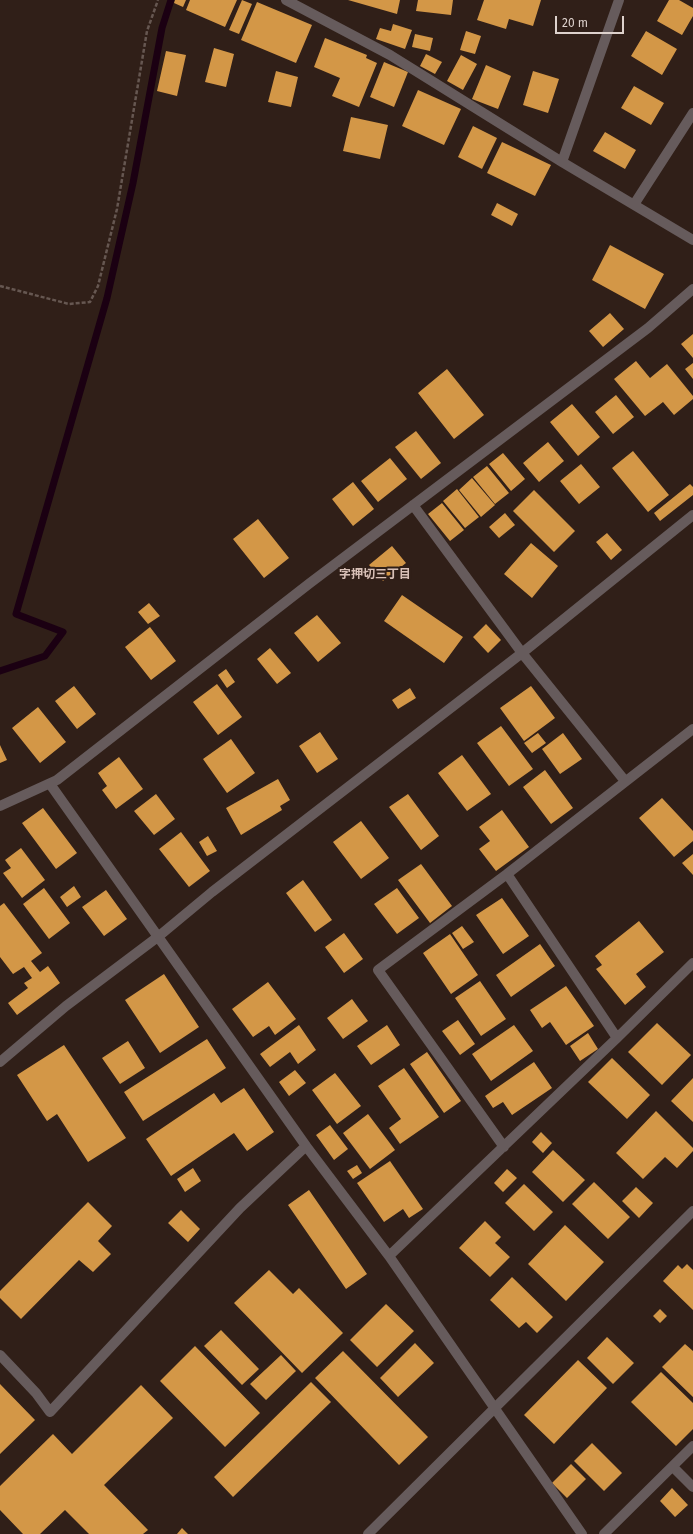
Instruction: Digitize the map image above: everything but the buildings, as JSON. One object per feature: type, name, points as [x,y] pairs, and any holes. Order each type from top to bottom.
[{"type":"street","points":[[286,0],[390,55],[562,162],[635,203],[693,240]]},
{"type":"street","points":[[562,162],[619,0]]},
{"type":"street","points":[[635,203],[693,113]]},
{"type":"street","points":[[0,806],[50,784],[94,753],[304,588],[648,328],[693,289]]},
{"type":"street","points":[[413,505],[522,653],[625,781]]},
{"type":"street","points":[[0,1062],[66,1006],[159,936],[212,892],[522,653],[693,515]]},
{"type":"street","points":[[504,1147],[378,970],[507,874],[693,729]]},
{"type":"street","points":[[50,784],[159,936],[306,1146],[389,1256],[582,1534]]},
{"type":"street","points":[[507,874],[618,1038]]},
{"type":"street","points":[[389,1256],[618,1038],[693,963]]},
{"type":"street","points":[[0,1355],[36,1393],[50,1412],[240,1208],[306,1146]]},
{"type":"street","points":[[368,1534],[693,1211]]},
{"type":"street","points":[[604,1534],[693,1446]]},
{"type":"street","points":[[673,1467],[693,1488]]},
{"type":"path","points":[[0,286],[69,304],[90,302],[98,286],[117,209],[147,31],[158,0]]},
{"type":"waterway","points":[[0,671],[45,656],[63,632],[16,614],[107,298],[133,183],[162,28],[171,0]]},
{"type":"district","name":"字押切三丁目","points":[[375,575]]}]
